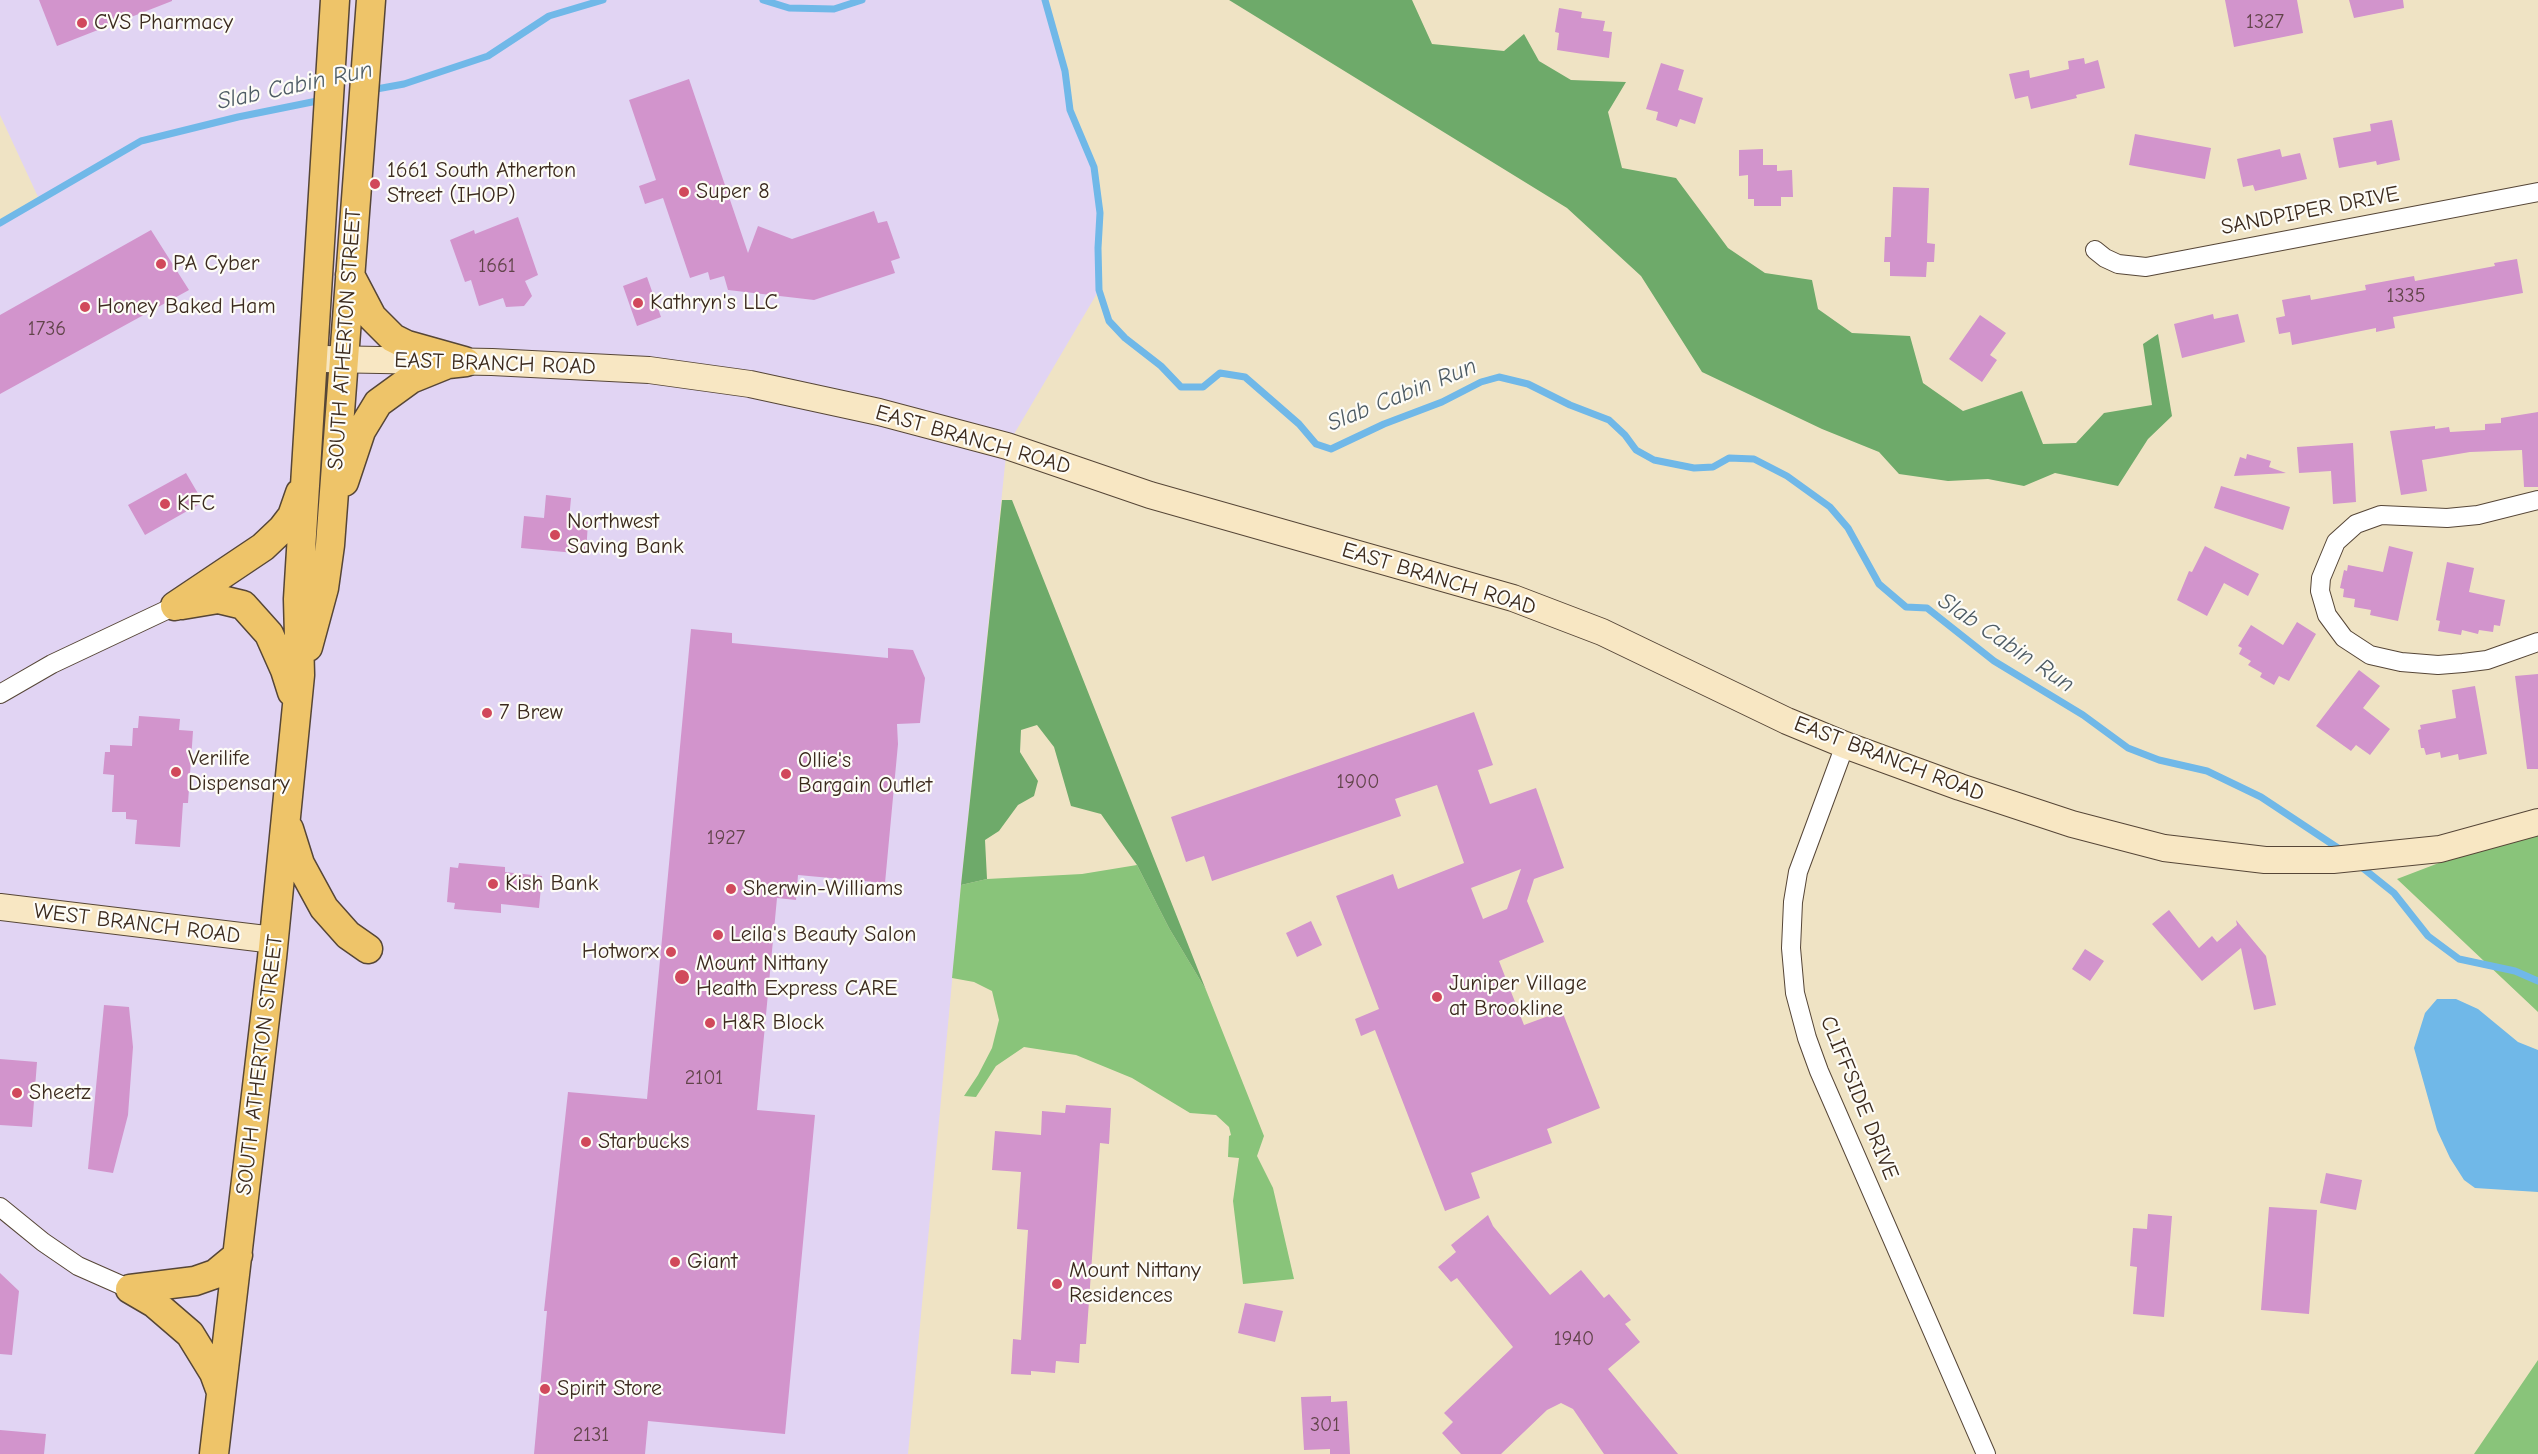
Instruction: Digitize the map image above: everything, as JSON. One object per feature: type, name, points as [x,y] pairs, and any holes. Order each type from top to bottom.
[{"type":"main road","name":"SOUTH ATHERTON STREET","points":[[214,1454],[274,940],[300,675],[298,599],[335,0]]},
{"type":"main road","name":"SOUTH ATHERTON STREET","points":[[300,675],[324,588],[331,530],[342,359],[364,114],[371,0]]},
{"type":"main road","points":[[350,275],[372,317],[393,338],[406,345],[466,362]]},
{"type":"main road","name":"EAST BRANCH ROAD","points":[[313,359],[466,362],[650,370],[750,384],[879,412],[1007,446],[1150,495],[1513,598],[1602,632],[1787,721],[1845,745],[1960,787],[2061,820],[2154,846],[2235,858],[2332,860],[2412,853],[2472,842],[2538,822]]},
{"type":"main road","points":[[331,530],[361,431],[378,403],[411,379],[448,364],[466,362]]},
{"type":"main road","points":[[176,606],[263,547],[282,529],[292,516],[300,493],[307,450]]},
{"type":"main road","points":[[176,606],[224,600],[243,605],[253,614],[278,651],[296,712]]},
{"type":"main road","points":[[286,815],[293,843],[314,891],[337,925],[368,949]]},
{"type":"main road","name":"WEST BRANCH ROAD","points":[[0,907],[274,940]]},
{"type":"main road","points":[[130,1289],[195,1281],[215,1274],[238,1255]]},
{"type":"main road","points":[[130,1289],[154,1304],[190,1334],[210,1366],[221,1393]]},
{"type":"street","name":"SANDPIPER DRIVE","points":[[2095,250],[2118,264],[2146,267],[2538,192]]},
{"type":"street","points":[[2538,500],[2478,515],[2447,518],[2381,516],[2356,524],[2336,542],[2321,578],[2320,591],[2327,615],[2344,638],[2370,655],[2401,662],[2454,664],[2487,660],[2538,642]]},
{"type":"street","points":[[0,694],[52,664],[176,606]]},
{"type":"street","name":"CLIFFSIDE DRIVE","points":[[1845,745],[1798,872],[1793,902],[1791,948],[1796,993],[1818,1071],[1986,1454]]},
{"type":"street","points":[[0,1207],[43,1242],[78,1266],[130,1289]]},
{"type":"shaded area","points":[[0,0],[1045,0],[1065,71],[1070,110],[1094,167],[1100,213],[1099,290],[1007,446],[961,885],[908,1454],[0,1454],[0,223],[39,199],[0,115]]},
{"type":"green space","points":[[1229,0],[1412,0],[1432,44],[1504,51],[1524,34],[1539,61],[1571,80],[1626,82],[1608,112],[1622,168],[1676,178],[1728,248],[1765,273],[1812,280],[1818,309],[1852,333],[1910,336],[1923,383],[1963,411],[2022,391],[2043,444],[2076,443],[2104,413],[2152,405],[2143,344],[2158,334],[2172,416],[2148,439],[2118,486],[2055,473],[2024,486],[1988,479],[1948,481],[1899,474],[1879,452],[1822,429],[1702,372],[1641,276],[1567,208]]},
{"type":"green space","points":[[1002,500],[1012,500],[1206,990],[1169,928],[1137,865],[1101,814],[1071,806],[1054,747],[1037,725],[1021,730],[1020,752],[1038,781],[1034,796],[1018,805],[999,831],[985,840],[987,879],[961,885]]},
{"type":"green space","points":[[2538,825],[2538,1012],[2397,879]]},
{"type":"green space","points":[[1137,865],[1169,928],[1206,990],[1264,1136],[1257,1156],[1273,1188],[1294,1279],[1243,1284],[1233,1201],[1239,1158],[1228,1157],[1229,1136],[1231,1135],[1229,1127],[1216,1115],[1190,1113],[1132,1078],[1076,1055],[1024,1047],[996,1066],[976,1097],[964,1096],[992,1048],[999,1020],[992,991],[974,982],[952,978],[961,885],[987,879],[1082,874]]},
{"type":"green space","points":[[2538,1360],[2538,1454],[2474,1454]]},
{"type":"water","points":[[2437,999],[2456,999],[2478,1009],[2518,1042],[2538,1050],[2538,1192],[2475,1188],[2464,1180],[2450,1158],[2437,1130],[2414,1048],[2425,1013]]},
{"type":"building","name":"CVS Pharmacy","points":[[39,0],[172,0],[172,1],[57,46]]},
{"type":"building","points":[[2225,0],[2297,0],[2303,33],[2234,47]]},
{"type":"building","points":[[2349,0],[2403,0],[2404,8],[2354,18]]},
{"type":"building","points":[[1559,8],[1582,12],[1581,18],[1605,21],[1603,31],[1612,32],[1609,58],[1557,50],[1559,33],[1555,32]]},
{"type":"building","points":[[2084,58],[2085,64],[2098,60],[2105,88],[2076,95],[2077,98],[2031,109],[2028,96],[2015,99],[2009,74],[2029,70],[2030,78],[2069,69],[2068,61]]},
{"type":"building","points":[[1661,63],[1684,70],[1678,90],[1703,98],[1695,124],[1680,119],[1677,127],[1656,120],[1658,112],[1646,109]]},
{"type":"building","name":"Super 8","points":[[689,79],[748,253],[758,226],[792,239],[874,211],[878,223],[887,221],[900,258],[891,261],[895,273],[814,300],[728,290],[724,276],[710,280],[708,272],[690,278],[663,198],[645,204],[639,186],[656,180],[629,100]]},
{"type":"building","points":[[2392,120],[2400,160],[2377,165],[2376,161],[2339,168],[2333,138],[2371,131],[2370,124]]},
{"type":"building","points":[[2135,134],[2211,148],[2205,179],[2129,165]]},
{"type":"building","points":[[1763,149],[1763,165],[1777,165],[1777,171],[1792,170],[1793,197],[1781,197],[1781,206],[1754,206],[1754,199],[1748,199],[1748,175],[1739,176],[1739,150]]},
{"type":"building","points":[[2280,149],[2282,157],[2300,153],[2307,179],[2255,191],[2253,185],[2243,187],[2237,159]]},
{"type":"building","points":[[1893,187],[1929,188],[1927,243],[1935,244],[1934,262],[1927,262],[1926,277],[1890,276],[1890,262],[1884,262],[1885,237],[1891,237]]},
{"type":"building","points":[[518,217],[538,275],[525,281],[532,296],[524,306],[506,307],[503,298],[479,306],[471,280],[465,282],[450,240],[474,230],[475,234]]},
{"type":"building","points":[[151,230],[189,290],[0,394],[0,315]]},
{"type":"building","points":[[2517,259],[2523,293],[2393,317],[2395,328],[2376,332],[2376,328],[2292,345],[2290,332],[2279,334],[2276,318],[2285,316],[2282,300],[2310,295],[2311,300],[2366,290],[2365,285],[2414,276],[2415,281],[2495,266],[2494,263]]},
{"type":"building","points":[[647,277],[661,317],[637,326],[623,286]]},
{"type":"building","points":[[2213,314],[2214,319],[2238,314],[2245,342],[2182,358],[2174,324]]},
{"type":"building","points":[[1980,315],[2006,333],[1990,355],[1997,360],[1982,382],[1949,359]]},
{"type":"building","points":[[2538,412],[2538,487],[2524,487],[2522,450],[2470,452],[2422,460],[2427,491],[2401,495],[2390,431],[2435,426],[2435,429],[2449,427],[2450,432],[2485,430],[2485,424],[2501,423],[2501,418]]},
{"type":"building","points":[[2353,443],[2356,502],[2333,504],[2331,471],[2299,473],[2297,447]]},
{"type":"building","points":[[2247,454],[2271,461],[2269,467],[2286,473],[2234,476],[2240,457],[2246,459]]},
{"type":"building","name":"KFC","points":[[186,473],[203,502],[145,535],[128,505]]},
{"type":"building","points":[[2221,486],[2290,507],[2283,530],[2214,508]]},
{"type":"building","name":"Northwest Saving Bank","points":[[546,495],[571,498],[569,520],[588,522],[586,554],[521,548],[524,516],[544,518]]},
{"type":"building","points":[[2205,546],[2259,574],[2248,596],[2224,583],[2207,616],[2177,600],[2189,571],[2192,572]]},
{"type":"building","points":[[2389,546],[2413,552],[2398,621],[2370,615],[2371,610],[2354,607],[2355,599],[2343,597],[2344,589],[2340,588],[2344,570],[2347,571],[2348,565],[2383,572]]},
{"type":"building","points":[[2447,562],[2474,568],[2469,592],[2505,600],[2500,626],[2494,625],[2493,632],[2479,630],[2478,634],[2462,630],[2461,635],[2438,631],[2440,621],[2436,620]]},
{"type":"building","points":[[2297,622],[2316,634],[2289,681],[2279,676],[2274,685],[2260,677],[2262,673],[2248,665],[2251,661],[2239,654],[2242,648],[2238,646],[2251,625],[2283,645]]},
{"type":"building","points":[[691,629],[732,633],[732,643],[888,658],[888,648],[913,650],[925,678],[920,723],[897,724],[898,744],[885,883],[798,875],[796,900],[777,898],[757,1110],[815,1115],[785,1434],[648,1421],[645,1454],[534,1454],[547,1311],[544,1311],[568,1092],[647,1099]]},
{"type":"building","points":[[2359,670],[2380,686],[2363,708],[2390,729],[2370,755],[2356,745],[2351,751],[2316,726]]},
{"type":"building","points":[[2538,674],[2538,769],[2527,769],[2515,676]]},
{"type":"building","points":[[2475,686],[2487,754],[2459,760],[2458,754],[2441,758],[2440,752],[2426,755],[2424,748],[2421,748],[2418,730],[2421,729],[2420,725],[2456,718],[2452,690]]},
{"type":"building","name":"Juniper Village at Brookline","points":[[1474,712],[1493,765],[1478,770],[1490,804],[1536,788],[1564,868],[1534,879],[1527,901],[1544,942],[1499,961],[1524,1025],[1562,1011],[1600,1108],[1547,1129],[1552,1143],[1471,1173],[1480,1198],[1445,1211],[1375,1030],[1361,1036],[1355,1019],[1379,1009],[1336,896],[1393,874],[1398,889],[1464,863],[1437,785],[1395,799],[1401,816],[1212,881],[1204,856],[1186,862],[1171,817]],"holes":[[[1521,869],[1507,909],[1483,919],[1471,888]]]},
{"type":"building","points":[[139,716],[180,719],[179,730],[193,731],[188,803],[183,803],[180,847],[135,844],[137,820],[126,819],[126,812],[112,812],[114,775],[103,774],[105,752],[110,752],[110,745],[132,746],[133,728],[138,728]]},
{"type":"building","name":"Kish Bank","points":[[459,863],[505,867],[505,872],[542,876],[539,908],[501,904],[501,913],[454,909],[455,903],[447,902],[450,867],[458,868]]},
{"type":"building","points":[[2169,910],[2199,948],[2212,936],[2217,942],[2237,925],[2236,920],[2266,956],[2276,1005],[2254,1010],[2241,948],[2202,981],[2152,924]]},
{"type":"building","points":[[1311,921],[1322,945],[1297,957],[1286,933]]},
{"type":"building","points":[[2085,949],[2104,961],[2090,981],[2072,969]]},
{"type":"building","points":[[104,1005],[129,1007],[133,1047],[128,1115],[113,1173],[88,1169]]},
{"type":"building","name":"Sheetz","points":[[0,1059],[37,1062],[32,1127],[0,1125]]},
{"type":"building","name":"Mount Nittany Residences","points":[[1066,1105],[1111,1108],[1109,1144],[1100,1143],[1086,1344],[1080,1344],[1079,1363],[1056,1361],[1055,1373],[1031,1371],[1031,1375],[1011,1374],[1013,1339],[1021,1340],[1028,1230],[1017,1229],[1021,1172],[992,1170],[995,1131],[1041,1135],[1042,1111],[1065,1113]]},
{"type":"building","points":[[2326,1173],[2362,1180],[2356,1210],[2320,1203]]},
{"type":"building","points":[[2269,1207],[2317,1210],[2309,1314],[2261,1310]]},
{"type":"building","points":[[2148,1214],[2172,1216],[2164,1317],[2133,1314],[2137,1267],[2130,1266],[2133,1228],[2147,1229]]},
{"type":"building","points":[[1488,1215],[1493,1226],[1550,1295],[1581,1270],[1604,1298],[1609,1294],[1631,1320],[1625,1324],[1640,1342],[1608,1369],[1678,1454],[1604,1454],[1573,1409],[1561,1403],[1547,1410],[1501,1454],[1461,1454],[1442,1433],[1453,1422],[1444,1413],[1513,1347],[1457,1278],[1451,1282],[1438,1267],[1456,1252],[1451,1245]]},
{"type":"building","points":[[0,1273],[19,1291],[12,1355],[0,1354]]},
{"type":"building","points":[[1245,1303],[1283,1311],[1275,1342],[1238,1333]]},
{"type":"building","points":[[1331,1396],[1331,1402],[1347,1401],[1350,1454],[1330,1454],[1330,1449],[1304,1450],[1301,1397]]},
{"type":"building","points":[[0,1430],[46,1434],[44,1454],[0,1454]]},
{"type":"waterway","name":"Slab Cabin Run","points":[[371,90],[404,84],[488,56],[549,16],[603,0]]},
{"type":"waterway","name":"Slab Cabin Run","points":[[763,0],[789,8],[834,9],[862,0]]},
{"type":"waterway","name":"Slab Cabin Run","points":[[1045,0],[1065,71],[1070,110],[1094,167],[1100,213],[1099,290],[1109,321],[1125,338],[1161,366],[1181,387],[1203,387],[1220,373],[1245,377],[1299,424],[1316,444],[1331,449],[1384,424],[1442,402],[1481,382],[1499,377],[1528,384],[1570,405],[1609,420],[1625,435],[1636,450],[1654,460],[1694,468],[1713,467],[1729,458],[1754,459],[1787,476],[1830,507],[1848,528],[1879,584],[1906,607],[1927,608],[1994,661],[2083,715],[2128,748],[2159,760],[2207,771],[2261,797],[2344,852]]},
{"type":"waterway","name":"Slab Cabin Run","points":[[0,223],[141,141],[238,117],[322,100]]},
{"type":"waterway","name":"Slab Cabin Run","points":[[2359,865],[2394,893],[2428,936],[2459,959],[2515,971],[2538,981]]},
{"type":"place","name":"CVS Pharmacy","points":[[82,23]]},
{"type":"place","name":"1661 South Atherton Street (IHOP)","points":[[375,184]]},
{"type":"place","name":"Super 8","points":[[684,192]]},
{"type":"place","name":"PA Cyber","points":[[161,264]]},
{"type":"place","name":"Kathryn's LLC","points":[[638,303]]},
{"type":"place","name":"Honey Baked Ham","points":[[85,307]]},
{"type":"place","name":"KFC","points":[[165,504]]},
{"type":"place","name":"Northwest Saving Bank","points":[[555,535]]},
{"type":"place","name":"7 Brew","points":[[487,713]]},
{"type":"place","name":"Verilife Dispensary","points":[[176,772]]},
{"type":"place","name":"Ollie's Bargain Outlet","points":[[786,774]]},
{"type":"place","name":"Kish Bank","points":[[493,884]]},
{"type":"place","name":"Sherwin-Williams","points":[[731,889]]},
{"type":"place","name":"Leila's Beauty Salon","points":[[718,935]]},
{"type":"place","name":"Hotworx","points":[[671,952]]},
{"type":"place","name":"Mount Nittany Health Express CARE","points":[[682,977]]},
{"type":"place","name":"Juniper Village at Brookline","points":[[1437,997]]},
{"type":"place","name":"H&R Block","points":[[710,1023]]},
{"type":"place","name":"Sheetz","points":[[17,1093]]},
{"type":"place","name":"Starbucks","points":[[586,1142]]},
{"type":"place","name":"Giant","points":[[675,1262]]},
{"type":"place","name":"Mount Nittany Residences","points":[[1057,1284]]},
{"type":"place","name":"Spirit Store","points":[[545,1389]]}]
